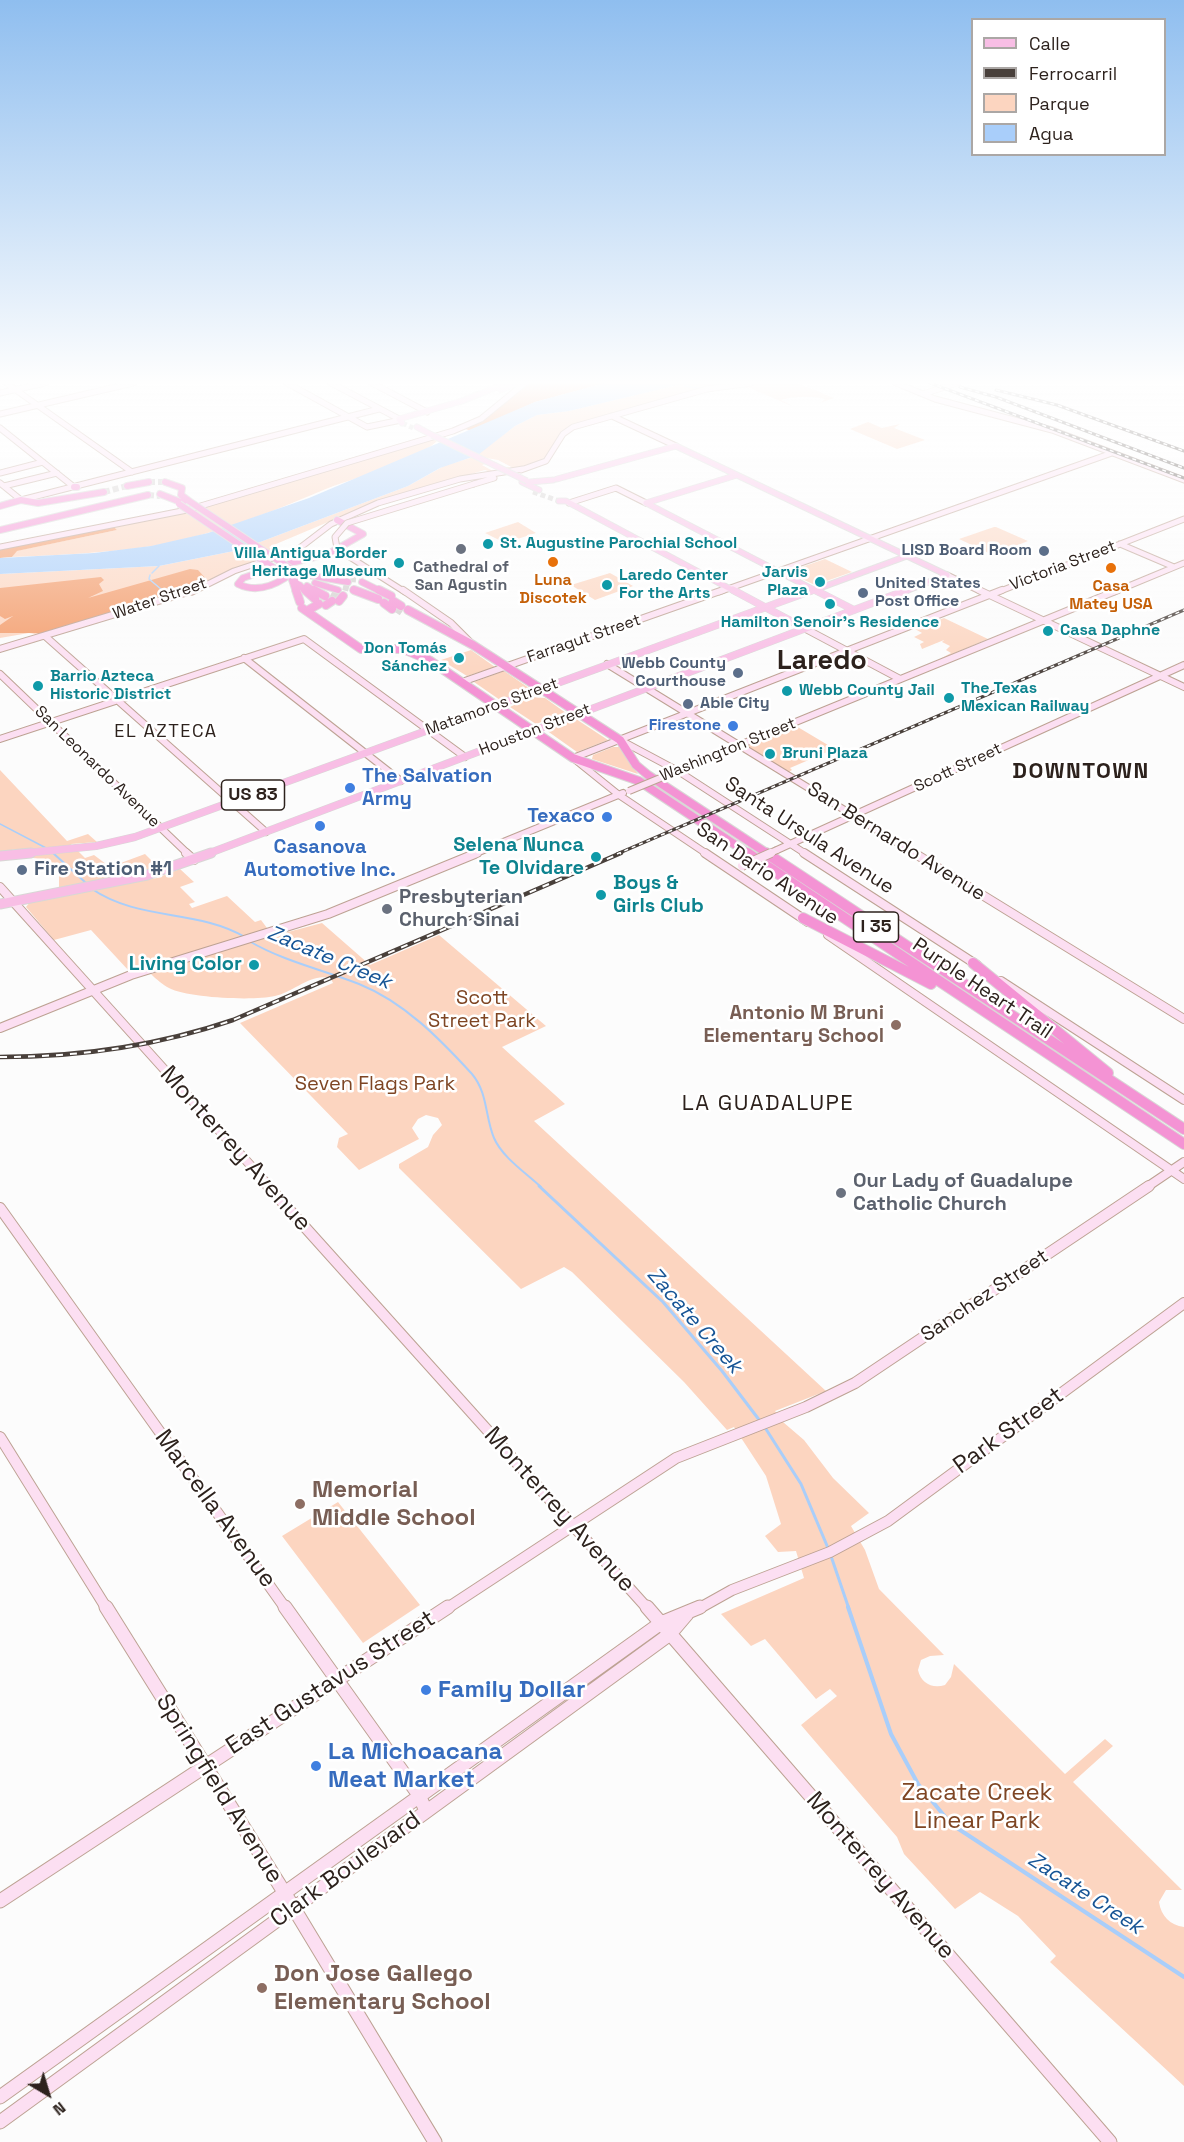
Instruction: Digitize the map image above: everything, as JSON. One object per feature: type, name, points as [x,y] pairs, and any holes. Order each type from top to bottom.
[{"type":"highway","points":[[127,486],[143,483]]},
{"type":"highway","points":[[168,483],[182,488],[181,495],[184,503],[330,597],[375,587],[418,624],[437,627]]},
{"type":"highway","points":[[78,488],[96,493]]},
{"type":"highway","points":[[0,506],[21,500],[38,503],[104,492]]},
{"type":"highway","points":[[0,529],[149,494],[117,499]]},
{"type":"highway","points":[[160,495],[184,503],[330,597],[409,604],[437,627]]},
{"type":"highway","points":[[0,529],[109,501]]},
{"type":"highway","points":[[287,570],[326,555],[363,534],[341,519]]},
{"type":"highway","points":[[272,568],[243,578],[237,583],[246,588],[260,588],[285,578],[287,570]]},
{"type":"highway","points":[[287,570],[321,578],[330,597]]},
{"type":"highway","points":[[287,570],[330,597]]},
{"type":"highway","points":[[287,570],[330,597]]},
{"type":"highway","name":"San Dario Avenue","points":[[330,597],[361,649],[403,649],[429,660],[573,758]]},
{"type":"highway","points":[[395,604],[437,627]]},
{"type":"highway","points":[[428,618],[442,623],[450,622]]},
{"type":"highway","name":"Santa Ursula Avenue","points":[[437,627],[473,645],[620,740]]},
{"type":"highway","name":"Purple Heart Trail","points":[[620,740],[636,765],[648,775],[1184,1129]]},
{"type":"highway","name":"Purple Heart Trail","points":[[573,758],[639,781],[1180,1141]]},
{"type":"highway","points":[[803,918],[888,960],[1020,1035]]},
{"type":"highway","points":[[973,963],[1143,1102]]},
{"type":"main road","points":[[71,483],[78,488]]},
{"type":"main road","points":[[2,485],[21,500],[95,483]]},
{"type":"main road","points":[[0,547],[187,510],[278,483]]},
{"type":"main road","name":"Water Street","points":[[0,649],[181,595],[234,570],[289,554],[306,546],[341,519],[378,503],[445,483]]},
{"type":"main road","name":"Water Street","points":[[341,519],[384,502],[450,483]]},
{"type":"main road","name":"Santa Ursula Avenue","points":[[473,645],[468,636],[450,622],[350,558],[338,548],[334,537],[347,523],[479,483]]},
{"type":"main road","points":[[525,483],[521,488],[535,492]]},
{"type":"main road","points":[[646,503],[711,483]]},
{"type":"main road","points":[[754,483],[1184,687]]},
{"type":"main road","name":"Farragut Street","points":[[462,682],[1027,483]]},
{"type":"main road","points":[[565,501],[616,488],[854,610]]},
{"type":"main road","points":[[565,501],[900,679]]},
{"type":"main road","name":"Victoria Street","points":[[573,758],[1184,519]]},
{"type":"main road","points":[[1120,544],[1174,567]]},
{"type":"main road","name":"Matamoros Street","points":[[0,856],[117,842],[160,828],[907,556]]},
{"type":"main road","name":"Washington Street","points":[[0,1028],[92,989],[350,906],[1184,563]]},
{"type":"main road","name":"Houston Street","points":[[13,900],[153,874],[194,860],[947,575]]},
{"type":"main road","points":[[45,636],[266,832]]},
{"type":"main road","points":[[0,739],[304,639],[465,757]]},
{"type":"main road","points":[[244,658],[401,781]]},
{"type":"main road","name":"San Bernardo Avenue","points":[[608,664],[1184,1019]]},
{"type":"main road","name":"Scott Street","points":[[732,870],[1184,664]]},
{"type":"main road","name":"San Leonardo Avenue","points":[[0,674],[194,860]]},
{"type":"main road","name":"Santa Ursula Avenue","points":[[620,740],[678,771],[1184,1100]]},
{"type":"main road","name":"San Dario Avenue","points":[[573,758],[619,795],[1184,1179]]},
{"type":"main road","name":"Monterrey Avenue","points":[[0,886],[661,1623],[1110,2142]]},
{"type":"main road","name":"US 83","points":[[0,904],[13,900]]},
{"type":"main road","name":"Sanchez Street","points":[[737,1433],[855,1383],[1184,1162]]},
{"type":"main road","name":"Marcella Avenue","points":[[0,1208],[338,1679],[419,1795],[426,1812]]},
{"type":"main road","name":"Park Street","points":[[830,1552],[888,1521],[1184,1303]]},
{"type":"main road","name":"East Gustavus Street","points":[[0,1901],[676,1458],[737,1433]]},
{"type":"main road","name":"Springfield Avenue","points":[[0,1437],[294,1908],[435,2142]]},
{"type":"main road","name":"Clark Boulevard","points":[[0,2097],[661,1623],[688,1614],[732,1590],[830,1552]]},
{"type":"main road","name":"Clark Boulevard","points":[[0,2122],[670,1634],[688,1614]]},
{"type":"green space","points":[[279,483],[344,483],[259,516],[174,542],[117,550],[12,557],[16,551],[117,530],[113,526],[163,516]]},
{"type":"green space","points":[[413,483],[440,483],[378,501],[269,547],[280,555],[223,573],[187,591],[40,635],[29,633],[0,638],[0,574],[159,566],[239,550]]},
{"type":"green space","points":[[518,522],[536,533],[505,543],[485,533]]},
{"type":"green space","points":[[994,527],[1028,541],[993,555],[959,539]]},
{"type":"green space","name":"Jarvis Plaza","points":[[825,559],[852,572],[815,585],[787,572]]},
{"type":"green space","points":[[610,573],[633,586],[595,600],[571,585]]},
{"type":"green space","points":[[944,618],[988,639],[938,660],[951,653],[946,650],[950,646],[942,642],[944,640],[922,649],[920,644],[924,642],[914,637],[922,633],[915,629]]},
{"type":"green space","points":[[471,650],[495,667],[467,676],[441,660]]},
{"type":"green space","points":[[504,671],[530,689],[500,700],[474,682]]},
{"type":"green space","points":[[531,697],[545,698],[566,713],[536,724],[510,707]]},
{"type":"green space","points":[[576,719],[608,740],[577,752],[546,730]]},
{"type":"green space","name":"Bruni Plaza","points":[[796,726],[838,751],[832,750],[790,768],[792,770],[789,772],[747,746]]},
{"type":"green space","points":[[619,747],[638,774],[592,759],[593,755]]},
{"type":"green space","name":"Zacate Creek Linear Park","points":[[0,770],[67,841],[88,834],[97,842],[71,844],[85,858],[94,855],[110,867],[145,854],[159,868],[123,884],[157,878],[180,869],[194,882],[180,887],[195,902],[189,904],[192,908],[227,896],[255,922],[261,920],[273,936],[322,923],[370,965],[439,935],[546,1026],[502,1047],[565,1104],[534,1121],[826,1391],[775,1411],[783,1422],[804,1440],[833,1478],[869,1513],[851,1526],[865,1550],[879,1589],[944,1655],[930,1656],[921,1660],[918,1670],[924,1682],[932,1685],[945,1685],[951,1677],[954,1664],[1065,1774],[1105,1739],[1113,1746],[1073,1782],[1182,1890],[1166,1890],[1159,1902],[1167,1919],[1184,1927],[1184,2086],[1050,1962],[1056,1956],[1018,1916],[980,1892],[955,1909],[904,1854],[897,1837],[801,1725],[837,1696],[830,1689],[816,1699],[765,1639],[751,1646],[721,1614],[804,1578],[796,1551],[778,1552],[765,1536],[781,1524],[766,1476],[734,1427],[727,1430],[684,1382],[572,1272],[564,1267],[521,1289],[399,1168],[399,1164],[428,1147],[433,1135],[442,1125],[438,1118],[426,1115],[418,1119],[412,1128],[419,1139],[359,1170],[337,1147],[339,1138],[348,1134],[240,1023],[333,983],[331,979],[324,977],[310,980],[282,994],[265,998],[221,998],[191,994],[169,988],[151,974],[229,949],[225,942],[129,971],[91,930],[54,940],[26,907],[30,902],[59,894],[59,868],[49,862],[27,856],[17,849],[0,852]]},
{"type":"green space","points":[[338,1502],[420,1605],[363,1643],[282,1536]]},
{"type":"shaded area","points":[[113,526],[117,530],[17,551],[12,557],[0,558],[0,549]]},
{"type":"shaded area","points":[[190,569],[198,570],[208,581],[187,591],[40,635],[37,633],[0,633],[0,625],[13,616],[5,619],[0,616],[0,588],[101,577],[104,580],[99,584],[103,591],[88,598]]},
{"type":"water","points":[[344,483],[413,483],[239,550],[159,566],[0,574],[0,558],[94,553],[151,546],[208,533],[309,498]]},
{"type":"waterway","points":[[152,573],[159,566]]},
{"type":"waterway","points":[[150,575],[149,579],[168,595]]},
{"type":"waterway","name":"Zacate Creek","points":[[0,824],[48,849]]},
{"type":"waterway","name":"Zacate Creek","points":[[53,853],[86,883]]},
{"type":"waterway","name":"Zacate Creek","points":[[92,889],[129,906],[207,922],[245,937]]},
{"type":"waterway","name":"Zacate Creek","points":[[249,941],[303,965],[359,984],[406,1011],[472,1074],[484,1097],[491,1130],[498,1145],[508,1158],[541,1187]]},
{"type":"waterway","name":"Zacate Creek","points":[[539,1186],[663,1302],[722,1371],[760,1421]]},
{"type":"waterway","name":"Zacate Creek","points":[[764,1426],[801,1484],[828,1548]]},
{"type":"waterway","name":"Zacate Creek","points":[[831,1556],[849,1609]]},
{"type":"waterway","name":"Zacate Creek","points":[[848,1607],[891,1734],[918,1784],[951,1824],[1184,1977]]},
{"type":"tunnel","points":[[104,492],[127,486]]},
{"type":"tunnel","points":[[533,492],[559,501]]},
{"type":"tunnel","points":[[148,495],[160,496]]},
{"type":"tunnel","points":[[350,579],[363,580]]},
{"type":"tunnel","points":[[343,587],[354,590]]},
{"type":"tunnel","points":[[331,594],[339,598]]},
{"type":"tunnel","points":[[396,608],[402,612]]},
{"type":"railway","points":[[617,854],[1184,610]]},
{"type":"railway","points":[[0,1057],[60,1055],[118,1048],[176,1037],[233,1020],[621,853]]},
{"type":"place","name":"St. Augustine Parochial School","points":[[488,544]]},
{"type":"place","name":"Cathedral of San Agustin","points":[[461,549]]},
{"type":"place","name":"LISD Board Room","points":[[1044,551]]},
{"type":"place","name":"Luna Discotek","points":[[553,562]]},
{"type":"place","name":"Villa Antigua Border Heritage Museum","points":[[399,563]]},
{"type":"place","name":"Casa Matey USA","points":[[1111,568]]},
{"type":"place","name":"Jarvis Plaza","points":[[820,582]]},
{"type":"place","name":"Laredo Center For the Arts","points":[[607,585]]},
{"type":"place","name":"United States Post Office","points":[[863,593]]},
{"type":"place","name":"Hamilton Senoir's Residence","points":[[830,604]]},
{"type":"place","name":"Casa Daphne","points":[[1048,631]]},
{"type":"place","name":"Don Tomás Sánchez","points":[[459,658]]},
{"type":"place","name":"Webb County Courthouse","points":[[738,673]]},
{"type":"place","name":"Barrio Azteca Historic District","points":[[38,686]]},
{"type":"place","name":"Webb County Jail","points":[[787,691]]},
{"type":"place","name":"The Texas Mexican Railway","points":[[949,698]]},
{"type":"place","name":"Able City","points":[[688,704]]},
{"type":"place","name":"Firestone","points":[[733,726]]},
{"type":"place","name":"Bruni Plaza","points":[[770,754]]},
{"type":"place","name":"The Salvation Army","points":[[350,788]]},
{"type":"place","name":"Texaco","points":[[607,817]]},
{"type":"place","name":"Casanova Automotive Inc.","points":[[320,826]]},
{"type":"place","name":"Selena Nunca Te Olvidare","points":[[596,857]]},
{"type":"place","name":"Fire Station #1","points":[[22,870]]},
{"type":"place","name":"Boys & Girls Club","points":[[601,895]]},
{"type":"place","name":"Presbyterian Church Sinai","points":[[387,909]]},
{"type":"place","name":"Living Color","points":[[254,965]]},
{"type":"place","name":"Antonio M Bruni Elementary School","points":[[896,1025]]},
{"type":"place","name":"Our Lady of Guadalupe Catholic Church","points":[[841,1193]]},
{"type":"place","name":"Memorial Middle School","points":[[300,1504]]},
{"type":"place","name":"Family Dollar","points":[[426,1690]]},
{"type":"place","name":"La Michoacana Meat Market","points":[[316,1766]]},
{"type":"place","name":"Don Jose Gallego Elementary School","points":[[262,1988]]},
{"type":"district","name":"Laredo","points":[[822,662]]},
{"type":"district","name":"EL AZTECA","points":[[166,732]]},
{"type":"district","name":"DOWNTOWN","points":[[1081,772]]},
{"type":"district","name":"LA GUADALUPE","points":[[768,1104]]},
{"type":"park label","name":"Scott Street Park","points":[[482,1010]]},
{"type":"park label","name":"Seven Flags Park","points":[[375,1085]]}]
